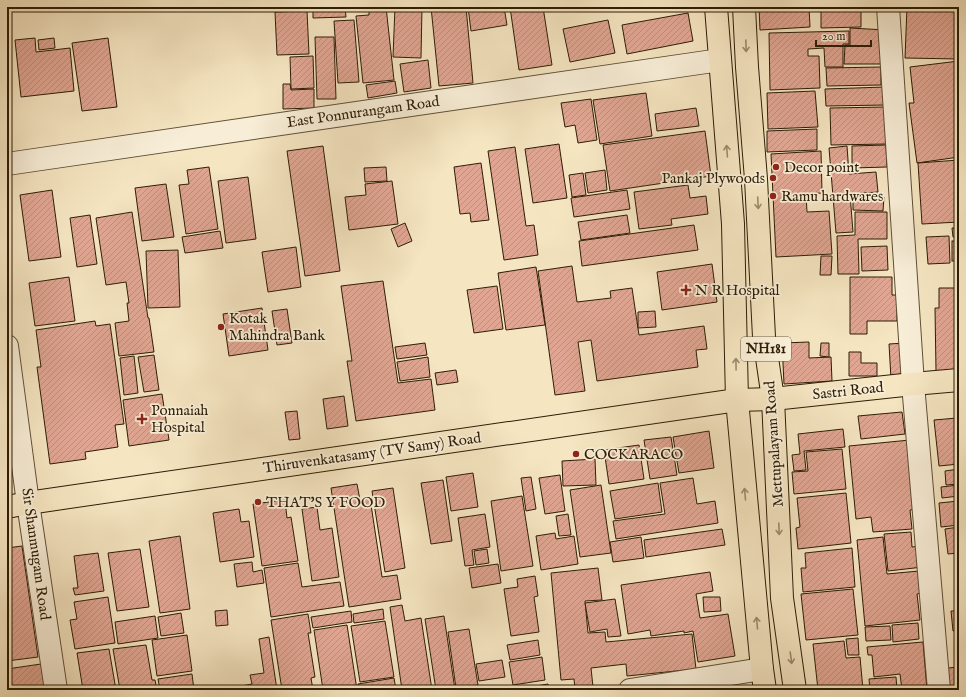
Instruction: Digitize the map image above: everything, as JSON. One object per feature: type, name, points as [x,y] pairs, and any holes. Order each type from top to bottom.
[{"type":"main road","name":"NH181","points":[[716,7],[732,224],[737,400],[763,680]]},
{"type":"main road","name":"Mettupalayam Road","points":[[744,7],[746,67],[756,179],[764,337],[773,399],[782,598],[795,690]]},
{"type":"main road","name":"Sastri Road","points":[[737,400],[773,399],[959,380]]},
{"type":"main road","name":"Thiruvenkatasamy (TV Samy) Road","points":[[7,507],[737,400]]},
{"type":"street","points":[[888,7],[913,384],[938,690]]},
{"type":"street","name":"East Ponnurangam Road","points":[[7,164],[720,60]]},
{"type":"street","name":"Sir Shanmugam Road","points":[[7,346],[28,503],[56,690]]},
{"type":"street","points":[[630,690],[763,680]]},
{"type":"building","points":[[283,7],[306,7],[306,9],[283,10]]},
{"type":"building","points":[[313,7],[345,7],[346,17],[313,18]]},
{"type":"building","points":[[369,7],[386,7],[394,80],[363,83],[356,16],[369,15]]},
{"type":"building","points":[[395,7],[422,7],[421,58],[393,57]]},
{"type":"building","points":[[431,7],[466,7],[473,83],[439,86]]},
{"type":"building","points":[[468,7],[504,7],[507,25],[471,31]]},
{"type":"building","points":[[510,7],[543,7],[552,65],[519,70]]},
{"type":"building","points":[[595,7],[617,7],[596,11]]},
{"type":"building","points":[[759,7],[809,7],[810,27],[760,30]]},
{"type":"building","points":[[907,7],[959,7],[959,59],[905,58]]},
{"type":"building","points":[[861,9],[861,27],[821,28],[821,10]]},
{"type":"building","points":[[307,11],[309,54],[277,55],[275,12]]},
{"type":"building","points":[[688,13],[693,41],[627,54],[622,25]]},
{"type":"building","points":[[354,20],[359,82],[338,83],[334,21]]},
{"type":"building","points":[[608,20],[615,53],[570,62],[563,29]]},
{"type":"building","points":[[850,28],[886,30],[885,64],[844,64],[845,45],[850,45]]},
{"type":"building","points":[[849,31],[849,44],[843,44],[843,67],[825,67],[824,48],[808,49],[808,56],[819,56],[820,88],[770,90],[769,33]]},
{"type":"building","points":[[315,37],[334,37],[336,99],[317,99]]},
{"type":"building","points":[[35,38],[36,52],[70,48],[74,91],[21,97],[15,40]]},
{"type":"building","points":[[54,38],[55,48],[39,50],[38,40]]},
{"type":"building","points":[[108,38],[117,107],[82,111],[72,43]]},
{"type":"building","points":[[313,56],[314,88],[291,89],[290,57]]},
{"type":"building","points":[[428,60],[431,88],[404,92],[400,64]]},
{"type":"building","points":[[959,61],[959,157],[917,163],[909,103],[914,103],[910,67]]},
{"type":"building","points":[[881,67],[881,85],[827,86],[826,68]]},
{"type":"building","points":[[395,81],[397,93],[368,98],[366,85]]},
{"type":"building","points":[[283,84],[290,84],[291,90],[314,89],[314,108],[283,109]]},
{"type":"building","points":[[885,87],[886,105],[826,106],[825,89]]},
{"type":"building","points":[[815,91],[818,127],[768,129],[767,93]]},
{"type":"building","points":[[646,93],[652,136],[600,144],[593,100]]},
{"type":"building","points":[[591,99],[597,140],[578,143],[575,125],[565,127],[561,103]]},
{"type":"building","points":[[886,107],[887,144],[831,145],[830,108]]},
{"type":"building","points":[[696,108],[699,126],[657,131],[655,114]]},
{"type":"building","points":[[817,129],[817,150],[767,152],[767,131]]},
{"type":"building","points":[[705,131],[711,176],[610,191],[603,145]]},
{"type":"building","points":[[559,144],[567,198],[533,203],[525,149]]},
{"type":"building","points":[[886,145],[887,167],[852,168],[852,146]]},
{"type":"building","points":[[323,146],[340,271],[305,276],[287,151]]},
{"type":"building","points":[[847,146],[849,174],[876,172],[878,192],[850,194],[853,232],[836,233],[829,148]]},
{"type":"building","points":[[515,147],[526,226],[534,225],[538,255],[504,260],[488,151]]},
{"type":"building","points":[[821,151],[822,193],[806,194],[807,212],[829,211],[832,254],[776,257],[771,154]]},
{"type":"building","points":[[959,160],[959,222],[922,224],[918,163]]},
{"type":"building","points":[[481,163],[489,220],[471,222],[470,213],[460,214],[454,167]]},
{"type":"building","points":[[209,167],[218,229],[186,234],[179,185],[189,184],[187,170]]},
{"type":"building","points":[[386,167],[387,181],[365,182],[364,168]]},
{"type":"building","points":[[605,170],[607,190],[588,193],[585,173]]},
{"type":"building","points":[[583,173],[586,195],[572,197],[569,175]]},
{"type":"building","points":[[248,177],[256,239],[226,243],[218,181]]},
{"type":"building","points":[[392,181],[398,224],[349,230],[345,197],[366,195],[365,184]]},
{"type":"building","points":[[166,184],[174,237],[142,241],[135,188]]},
{"type":"building","points":[[688,185],[690,198],[706,196],[708,214],[671,219],[672,225],[639,229],[634,192]]},
{"type":"building","points":[[52,190],[61,257],[29,261],[20,195]]},
{"type":"building","points":[[627,190],[630,209],[574,217],[571,198]]},
{"type":"building","points":[[853,196],[884,197],[883,211],[853,210]]},
{"type":"building","points":[[132,212],[154,352],[119,356],[115,323],[129,321],[127,303],[129,303],[126,282],[106,285],[96,218]]},
{"type":"building","points":[[855,212],[887,212],[887,239],[858,239],[859,274],[838,274],[837,236],[855,235]]},
{"type":"building","points":[[90,215],[97,264],[77,267],[70,218]]},
{"type":"building","points":[[627,215],[630,233],[581,240],[578,222]]},
{"type":"building","points":[[405,223],[412,241],[398,247],[391,229]]},
{"type":"building","points":[[694,225],[698,250],[582,266],[579,241]]},
{"type":"building","points":[[952,228],[959,228],[959,237],[953,237]]},
{"type":"building","points":[[220,231],[223,248],[185,253],[182,237]]},
{"type":"building","points":[[949,236],[950,263],[928,264],[926,237]]},
{"type":"building","points":[[952,241],[959,241],[959,261],[952,261]]},
{"type":"building","points":[[887,246],[888,270],[862,271],[861,247]]},
{"type":"building","points":[[296,247],[301,287],[268,292],[262,252]]},
{"type":"building","points":[[178,250],[180,307],[148,308],[146,251]]},
{"type":"building","points":[[821,256],[832,256],[831,275],[820,275]]},
{"type":"building","points":[[712,264],[717,302],[662,310],[657,272]]},
{"type":"building","points":[[572,266],[577,302],[611,298],[610,291],[632,288],[639,335],[704,326],[707,349],[696,350],[698,367],[597,381],[591,340],[578,342],[585,391],[555,395],[538,271]]},
{"type":"building","points":[[536,267],[545,325],[506,330],[498,273]]},
{"type":"building","points":[[69,277],[75,321],[35,326],[29,283]]},
{"type":"building","points":[[850,277],[892,277],[892,295],[897,295],[897,321],[867,321],[867,334],[850,334]]},
{"type":"building","points":[[383,281],[398,383],[431,379],[435,410],[356,421],[347,361],[352,361],[341,286]]},
{"type":"building","points":[[497,286],[503,329],[474,333],[467,290]]},
{"type":"building","points":[[939,288],[959,288],[958,370],[936,371],[935,308],[939,308]]},
{"type":"building","points":[[262,308],[268,350],[229,356],[223,314]]},
{"type":"building","points":[[287,309],[292,343],[277,345],[272,311]]},
{"type":"building","points":[[655,311],[656,327],[638,328],[638,312]]},
{"type":"building","points":[[95,321],[96,326],[110,324],[124,424],[115,425],[118,447],[85,452],[86,459],[50,464],[37,367],[41,367],[36,330]]},
{"type":"building","points":[[809,342],[809,358],[831,357],[832,381],[784,384],[782,343]]},
{"type":"building","points":[[425,343],[427,355],[397,359],[395,347]]},
{"type":"building","points":[[821,343],[829,343],[829,357],[820,356]]},
{"type":"building","points":[[905,343],[906,378],[891,379],[889,344]]},
{"type":"building","points":[[849,352],[861,352],[861,363],[877,363],[877,376],[849,376]]},
{"type":"building","points":[[154,355],[159,390],[144,392],[138,357]]},
{"type":"building","points":[[134,356],[138,393],[124,395],[120,358]]},
{"type":"building","points":[[428,357],[430,377],[400,381],[397,362]]},
{"type":"building","points":[[456,370],[458,382],[437,385],[435,373]]},
{"type":"building","points":[[162,394],[169,440],[129,446],[123,400]]},
{"type":"building","points":[[344,396],[348,426],[327,429],[323,399]]},
{"type":"building","points":[[297,411],[300,439],[289,440],[285,412]]},
{"type":"building","points":[[902,412],[905,434],[861,439],[858,416]]},
{"type":"building","points":[[957,418],[959,436],[959,464],[939,466],[934,420]]},
{"type":"building","points":[[843,429],[845,447],[804,451],[806,470],[794,471],[792,455],[800,454],[798,434]]},
{"type":"building","points":[[709,431],[714,468],[679,473],[673,437]]},
{"type":"building","points":[[671,437],[677,475],[650,479],[644,440]]},
{"type":"building","points":[[910,440],[917,509],[910,510],[912,529],[873,532],[871,517],[856,519],[849,446]]},
{"type":"building","points":[[639,445],[644,479],[609,484],[604,450]]},
{"type":"building","points":[[842,449],[846,489],[794,494],[792,472],[808,471],[806,452]]},
{"type":"building","points":[[595,459],[596,485],[563,486],[562,461]]},
{"type":"building","points":[[959,469],[959,484],[946,485],[945,471]]},
{"type":"building","points":[[473,473],[478,507],[451,511],[446,477]]},
{"type":"building","points":[[560,475],[565,511],[545,514],[539,478]]},
{"type":"building","points":[[531,477],[536,509],[526,511],[521,478]]},
{"type":"building","points":[[693,478],[697,504],[715,501],[718,523],[616,539],[613,521],[665,514],[660,483]]},
{"type":"building","points":[[443,480],[452,541],[431,544],[421,483]]},
{"type":"building","points":[[658,483],[662,512],[615,519],[610,491]]},
{"type":"building","points":[[357,484],[360,500],[370,498],[382,577],[397,575],[401,599],[349,607],[331,488]]},
{"type":"building","points":[[601,485],[611,553],[580,557],[570,490]]},
{"type":"building","points":[[959,485],[959,496],[942,498],[941,487]]},
{"type":"building","points":[[393,488],[405,568],[385,572],[372,491]]},
{"type":"building","points":[[846,493],[851,543],[798,549],[796,528],[800,527],[797,498]]},
{"type":"building","points":[[522,496],[533,566],[501,571],[491,501]]},
{"type":"building","points":[[285,500],[287,518],[291,517],[298,561],[262,566],[253,504]]},
{"type":"building","points":[[959,501],[959,525],[941,527],[939,503]]},
{"type":"building","points":[[317,507],[320,530],[332,528],[339,577],[312,581],[302,509]]},
{"type":"building","points":[[239,509],[241,522],[249,521],[254,557],[220,562],[213,513]]},
{"type":"building","points":[[485,514],[490,547],[472,550],[474,565],[465,566],[458,518]]},
{"type":"building","points":[[568,514],[571,535],[559,536],[556,516]]},
{"type":"building","points":[[959,527],[959,553],[948,554],[945,529]]},
{"type":"building","points":[[722,529],[725,545],[646,557],[644,540]]},
{"type":"building","points":[[911,532],[912,547],[921,546],[923,567],[888,571],[884,534]]},
{"type":"building","points":[[555,533],[556,539],[574,536],[578,564],[541,570],[536,536]]},
{"type":"building","points":[[180,536],[190,609],[160,613],[149,541]]},
{"type":"building","points":[[641,537],[644,558],[613,562],[610,542]]},
{"type":"building","points":[[883,537],[887,574],[919,571],[921,593],[917,594],[920,620],[865,626],[857,540]]},
{"type":"building","points":[[22,546],[38,657],[7,661],[7,548]]},
{"type":"building","points":[[852,548],[855,587],[803,592],[801,568],[806,568],[805,553]]},
{"type":"building","points":[[140,549],[149,607],[117,611],[108,553]]},
{"type":"building","points":[[487,549],[489,563],[476,565],[474,551]]},
{"type":"building","points":[[98,553],[104,591],[75,595],[73,588],[78,588],[74,556]]},
{"type":"building","points":[[252,562],[253,572],[262,570],[264,583],[237,587],[234,564]]},
{"type":"building","points":[[298,563],[302,587],[340,582],[344,606],[271,617],[264,568]]},
{"type":"building","points":[[498,564],[501,583],[472,588],[469,568]]},
{"type":"building","points":[[598,568],[602,600],[585,601],[588,633],[605,632],[606,642],[692,634],[696,669],[627,676],[626,664],[591,668],[593,687],[575,689],[574,679],[561,680],[551,573]]},
{"type":"building","points":[[710,572],[713,591],[696,594],[700,618],[728,614],[735,656],[698,662],[693,631],[651,636],[650,630],[628,634],[621,585]]},
{"type":"building","points":[[535,576],[538,596],[534,597],[539,632],[511,636],[504,589],[518,587],[517,579]]},
{"type":"building","points":[[853,589],[858,635],[806,640],[801,594]]},
{"type":"building","points":[[108,597],[115,643],[75,649],[70,620],[77,619],[74,602]]},
{"type":"building","points":[[703,597],[720,597],[721,611],[704,612]]},
{"type":"building","points":[[615,599],[621,636],[608,637],[607,629],[590,632],[585,603]]},
{"type":"building","points":[[402,605],[405,621],[421,618],[432,690],[402,690],[390,607]]},
{"type":"building","points":[[383,609],[384,619],[354,623],[353,614]]},
{"type":"building","points":[[227,610],[228,625],[216,626],[215,611]]},
{"type":"building","points":[[351,611],[352,622],[313,628],[311,617]]},
{"type":"building","points":[[951,611],[959,611],[959,630],[953,631]]},
{"type":"building","points":[[181,613],[184,633],[161,636],[158,617]]},
{"type":"building","points":[[308,614],[311,633],[308,633],[315,677],[311,678],[313,690],[282,690],[271,620]]},
{"type":"building","points":[[155,616],[158,638],[118,644],[115,622]]},
{"type":"building","points":[[444,616],[455,690],[436,690],[425,619]]},
{"type":"building","points":[[385,621],[394,677],[360,682],[351,626]]},
{"type":"building","points":[[918,623],[919,639],[893,642],[892,625]]},
{"type":"building","points":[[347,625],[357,690],[323,690],[314,630]]},
{"type":"building","points":[[890,626],[891,640],[866,641],[865,627]]},
{"type":"building","points":[[469,629],[478,685],[456,688],[448,632]]},
{"type":"building","points":[[187,635],[192,671],[157,676],[152,640]]},
{"type":"building","points":[[269,637],[277,690],[241,690],[241,686],[252,684],[250,675],[264,673],[259,639]]},
{"type":"building","points":[[858,638],[859,655],[848,655],[846,639]]},
{"type":"building","points":[[538,640],[540,655],[510,660],[507,645]]},
{"type":"building","points":[[844,641],[846,658],[860,657],[863,690],[818,690],[813,644]]},
{"type":"building","points":[[923,642],[927,690],[902,690],[900,674],[874,677],[872,655],[868,655],[867,647]]},
{"type":"building","points":[[146,645],[152,680],[155,680],[157,690],[120,690],[113,649]]},
{"type":"building","points":[[109,649],[116,690],[83,690],[77,653]]},
{"type":"building","points":[[542,657],[545,680],[513,685],[509,662]]},
{"type":"building","points":[[502,660],[505,677],[479,681],[476,664]]},
{"type":"building","points":[[41,664],[45,690],[10,690],[7,669]]},
{"type":"building","points":[[959,667],[959,690],[950,690],[948,668]]},
{"type":"building","points":[[192,674],[194,690],[160,690],[158,679]]},
{"type":"building","points":[[896,677],[897,690],[870,690],[869,679]]},
{"type":"building","points":[[394,678],[396,690],[359,690],[358,684]]},
{"type":"building","points":[[548,684],[549,690],[519,690],[519,689]]},
{"type":"place","name":"Decor point","points":[[776,167]]},
{"type":"place","name":"Pankaj Plywoods","points":[[773,178]]},
{"type":"place","name":"Ramu hardwares","points":[[773,196]]},
{"type":"place","name":"N R Hospital","points":[[686,290]]},
{"type":"place","name":"Kotak Mahindra Bank","points":[[221,327]]},
{"type":"place","name":"Ponnaiah Hospital","points":[[142,419]]},
{"type":"place","name":"COCKARACO","points":[[576,454]]},
{"type":"place","name":"THAT'S Y FOOD","points":[[258,502]]}]
